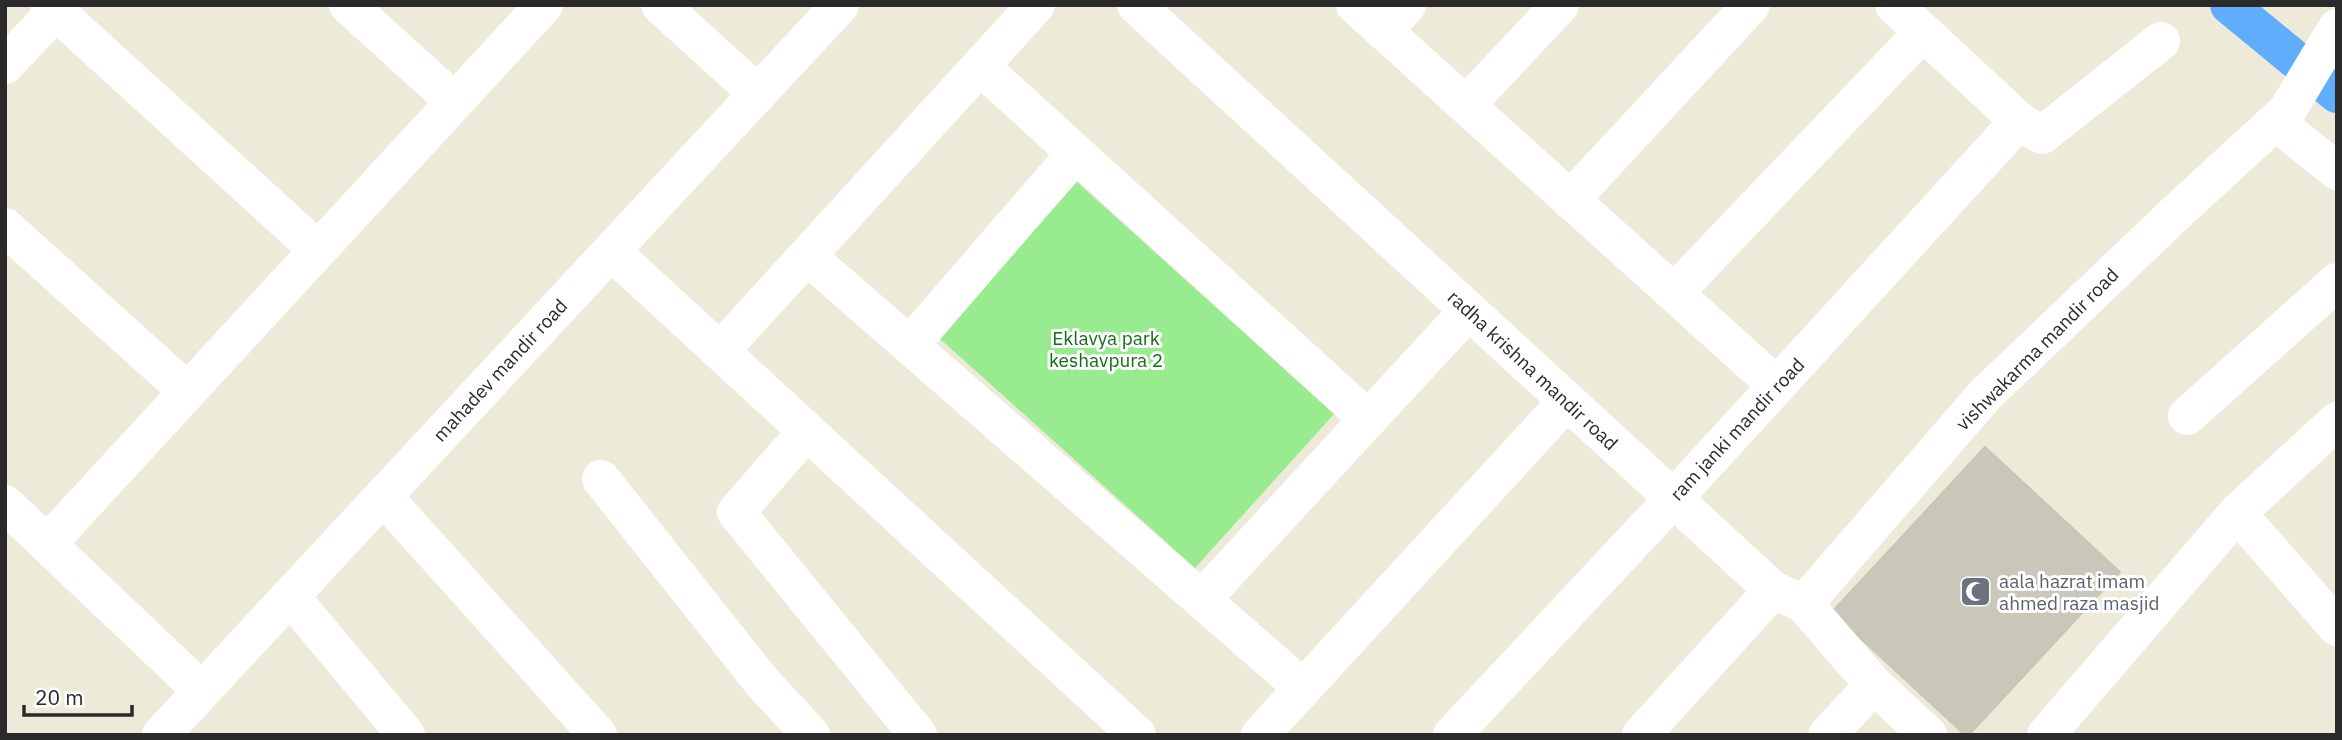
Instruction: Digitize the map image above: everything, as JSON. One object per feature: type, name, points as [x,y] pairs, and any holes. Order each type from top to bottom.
[{"type":"street","points":[[348,5],[455,102]]},
{"type":"street","points":[[47,544],[544,5]]},
{"type":"street","points":[[660,5],[758,94]]},
{"type":"street","name":"mahadev mandir road","points":[[174,730],[202,691],[840,5]]},
{"type":"street","points":[[720,351],[1036,5]]},
{"type":"street","name":"radha krishna mandir road","points":[[1136,5],[1673,499],[1788,597],[1874,685],[1928,735]]},
{"type":"street","points":[[1355,5],[1395,18],[1466,105],[1777,386]]},
{"type":"street","points":[[1466,105],[1560,5]]},
{"type":"street","points":[[1570,200],[1751,5]]},
{"type":"street","points":[[1894,5],[2020,121],[2042,135],[2161,41]]},
{"type":"street","points":[[5,65],[53,8],[318,250]]},
{"type":"street","name":"vishwakarma mandir road","points":[[1642,735],[1788,597],[1985,395],[2282,116],[2337,28]]},
{"type":"street","points":[[1674,293],[1923,32]]},
{"type":"street","points":[[980,66],[1368,419]]},
{"type":"street","points":[[2282,116],[2337,171]]},
{"type":"street","name":"ram janki mandir road","points":[[1452,735],[2020,121]]},
{"type":"street","points":[[910,345],[1076,153]]},
{"type":"street","points":[[5,227],[187,391]]},
{"type":"street","points":[[611,251],[1137,735]]},
{"type":"street","points":[[807,256],[1303,688]]},
{"type":"street","points":[[2186,416],[2337,282]]},
{"type":"street","points":[[1202,599],[1469,310]]},
{"type":"street","points":[[1260,735],[1567,401]]},
{"type":"street","points":[[2046,735],[2237,513],[2337,421]]},
{"type":"street","points":[[807,431],[736,512],[918,735]]},
{"type":"street","points":[[601,479],[762,682],[811,735]]},
{"type":"street","points":[[383,496],[598,735]]},
{"type":"street","points":[[5,504],[202,691]]},
{"type":"street","points":[[2237,513],[2337,627]]},
{"type":"street","points":[[290,596],[405,735]]},
{"type":"street","points":[[1827,735],[1874,685]]},
{"type":"green space","name":"Eklavya park keshavpura 2","points":[[1077,182],[1334,414],[1195,568],[938,337]]},
{"type":"building","name":"aala hazrat imam ahmed raza masjid","points":[[1985,447],[2120,572],[1969,735],[1965,735],[1832,612]]},
{"type":"waterway","points":[[2229,5],[2337,94]]},
{"type":"place","name":"aala hazrat imam ahmed raza masjid","points":[[1976,592]]}]
